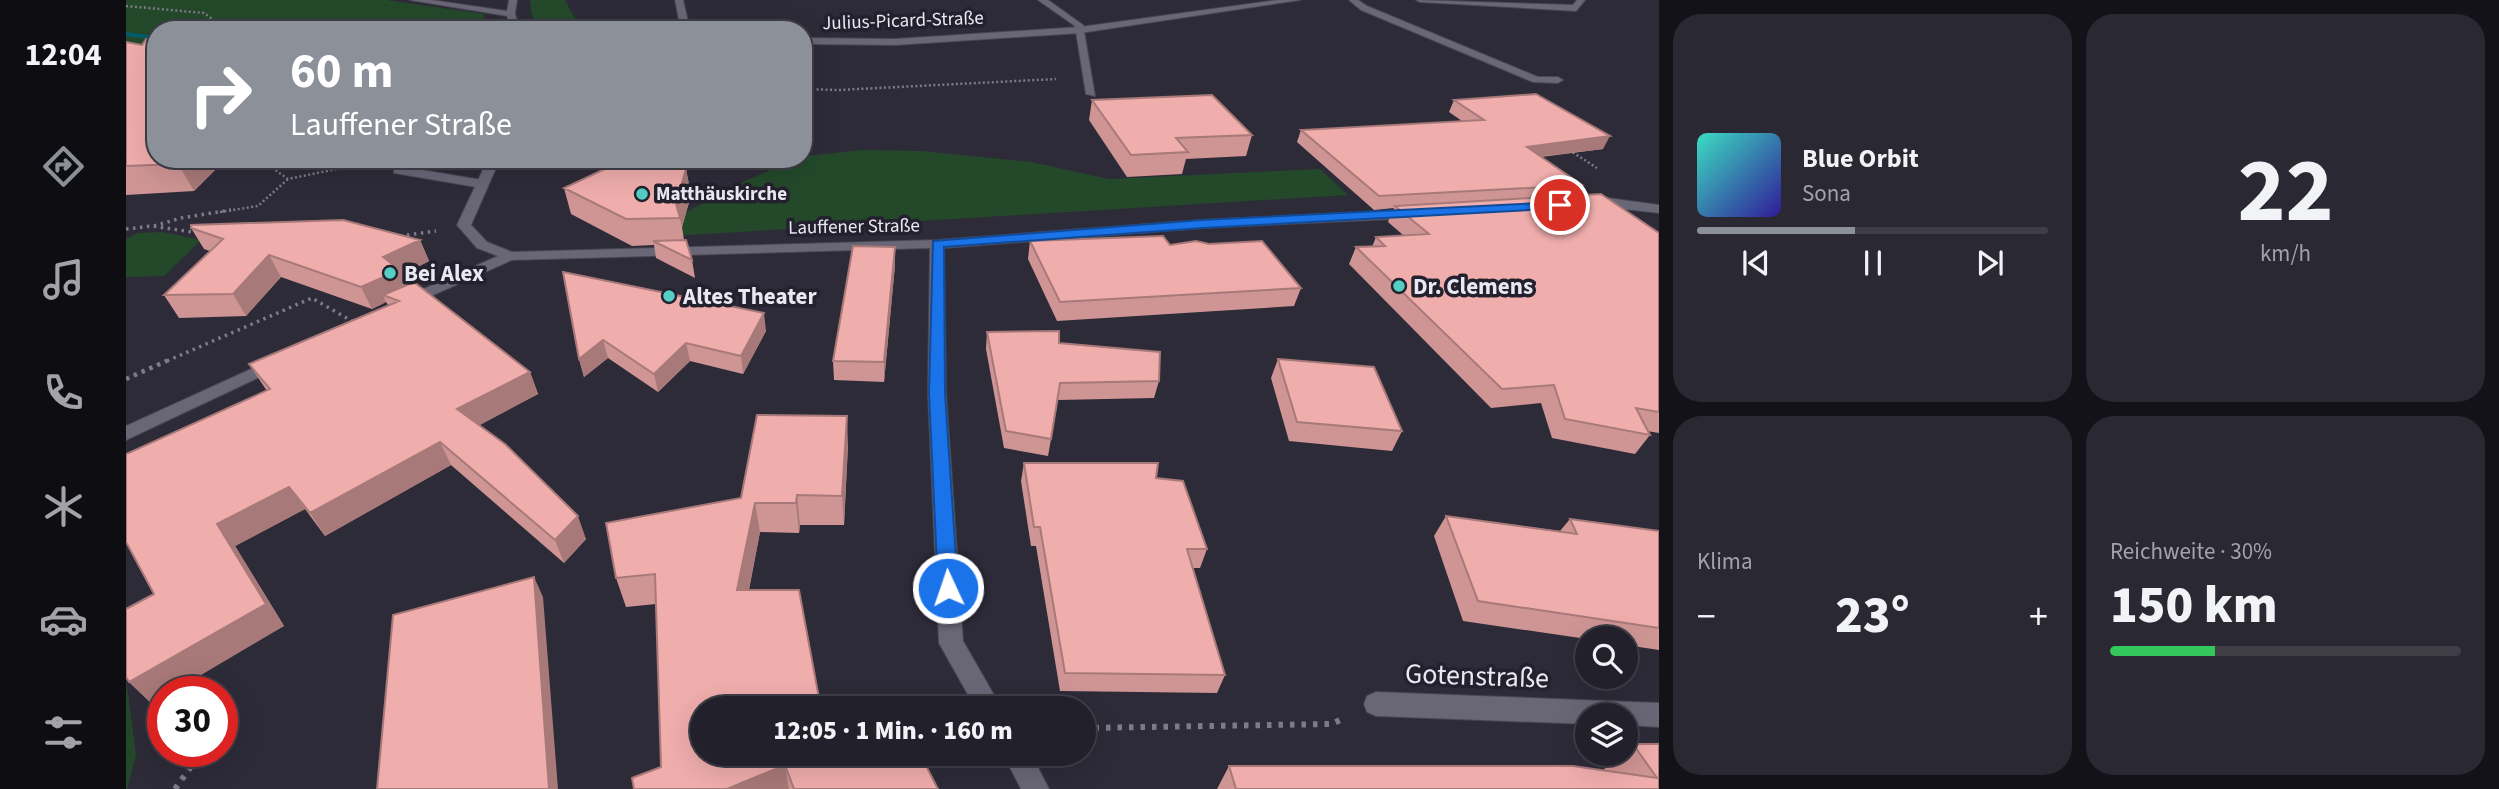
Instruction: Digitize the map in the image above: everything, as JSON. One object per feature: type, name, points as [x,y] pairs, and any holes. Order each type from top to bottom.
[{"type":"street","points":[[414,0],[512,14]]},
{"type":"street","points":[[513,0],[514,21]]},
{"type":"street","points":[[679,0],[684,21]]},
{"type":"street","points":[[1042,0],[1079,25],[1091,94]]},
{"type":"street","name":"Julius-Picard-Straße","points":[[812,41],[895,43],[1080,30],[1296,0]]},
{"type":"street","points":[[1353,0],[1364,8],[1536,80],[1558,80]]},
{"type":"street","points":[[1420,0],[1576,8],[1581,0]]},
{"type":"street","points":[[490,168],[464,225],[482,245],[510,256]]},
{"type":"street","points":[[398,170],[482,184]]},
{"type":"street","points":[[1582,204],[1619,204],[1659,209]]},
{"type":"street","name":"Lauffener Straße","points":[[510,256],[937,244],[1202,224],[1424,214]]},
{"type":"street","points":[[937,244],[937,393],[951,643],[982,696]]},
{"type":"street","points":[[357,324],[510,256]]},
{"type":"street","points":[[126,434],[286,358]]},
{"type":"street","name":"Gotenstraße","points":[[1376,704],[1659,715]]},
{"type":"street","points":[[1023,766],[1036,789]]},
{"type":"path","points":[[126,6],[204,13],[215,21]]},
{"type":"path","points":[[812,89],[1088,77]]},
{"type":"path","points":[[1565,148],[1600,170],[1619,204]]},
{"type":"path","points":[[272,168],[288,179]]},
{"type":"path","points":[[126,229],[258,206],[288,179],[344,168]]},
{"type":"path","points":[[392,236],[417,235],[464,225]]},
{"type":"path","points":[[152,226],[207,235]]},
{"type":"path","points":[[126,379],[312,298],[357,324]]},
{"type":"path","points":[[1096,728],[1332,724],[1376,704]]},
{"type":"path","points":[[175,789],[191,767]]},
{"type":"green space","points":[[126,0],[386,0],[484,14],[483,21],[147,21],[147,55],[126,51]]},
{"type":"green space","points":[[530,0],[565,0],[576,21],[534,21]]},
{"type":"green space","points":[[863,150],[922,151],[1031,162],[1109,179],[1320,169],[1348,195],[639,238],[738,184],[775,168],[812,168],[812,155]]},
{"type":"green space","points":[[163,232],[201,240],[164,276],[126,277],[126,239],[138,233]]},
{"type":"green space","points":[[126,679],[136,755],[127,789],[126,789]]},
{"type":"building","points":[[147,39],[147,165],[126,166],[126,42],[142,45]]},
{"type":"building","points":[[1536,94],[1610,136],[1527,147],[1582,185],[1379,196],[1301,130],[1484,120],[1454,100]]},
{"type":"building","points":[[1212,95],[1252,135],[1176,138],[1188,152],[1131,155],[1092,100]]},
{"type":"building","name":"Matthäuskirche","points":[[607,168],[686,169],[676,204],[680,218],[626,219],[564,188]]},
{"type":"building","points":[[1601,194],[1659,233],[1659,412],[1636,408],[1650,435],[1565,419],[1554,385],[1502,389],[1356,247],[1385,246],[1376,237],[1429,234],[1395,206]]},
{"type":"building","points":[[343,220],[420,240],[383,257],[400,270],[361,287],[269,255],[233,294],[164,295],[223,239],[191,228],[191,225]]},
{"type":"building","points":[[1163,236],[1170,245],[1196,241],[1209,244],[1262,241],[1301,288],[1060,302],[1030,241]]},
{"type":"building","points":[[686,240],[692,260],[653,241]]},
{"type":"building","points":[[853,246],[895,247],[884,362],[833,361]]},
{"type":"building","points":[[563,272],[764,313],[741,356],[686,343],[654,374],[603,340],[579,359]]},
{"type":"building","points":[[414,282],[530,372],[457,409],[505,444],[578,516],[555,540],[440,442],[310,513],[289,487],[217,524],[266,604],[129,682],[126,677],[126,609],[154,594],[126,542],[126,454],[270,389],[249,364],[399,301],[383,295]]},
{"type":"building","points":[[1059,331],[1059,343],[1160,352],[1159,381],[1060,383],[1051,439],[1006,431],[987,332]]},
{"type":"building","points":[[1278,359],[1374,367],[1402,431],[1297,422]]},
{"type":"building","points":[[757,415],[847,416],[842,496],[797,495],[796,503],[755,503],[737,590],[799,590],[819,696],[690,696],[690,766],[783,766],[727,789],[634,789],[632,778],[661,767],[655,574],[616,578],[606,523],[741,498]]},
{"type":"building","points":[[1024,463],[1158,463],[1156,478],[1183,481],[1207,549],[1187,549],[1225,675],[1065,673],[1040,527],[1034,527]]},
{"type":"building","points":[[1446,516],[1577,534],[1570,519],[1659,531],[1659,628],[1478,601]]},
{"type":"building","points":[[534,577],[549,789],[377,789],[393,615]]},
{"type":"building","points":[[1638,744],[1659,744],[1659,789],[1236,789],[1229,766],[1573,766],[1657,778],[1638,751]]},
{"type":"building","points":[[785,766],[926,766],[938,789],[794,789]]},
{"type":"waterway","points":[[126,34],[147,37]]},
{"type":"place","name":"Matthäuskirche","points":[[642,194]]},
{"type":"place","name":"Bei Alex","points":[[390,273]]},
{"type":"place","name":"Dr. Clemens","points":[[1399,286]]},
{"type":"place","name":"Altes Theater","points":[[669,296]]},
{"type":"route","points":[[948,588],[937,393],[937,244],[1202,224],[1489,211],[1560,205]]}]
